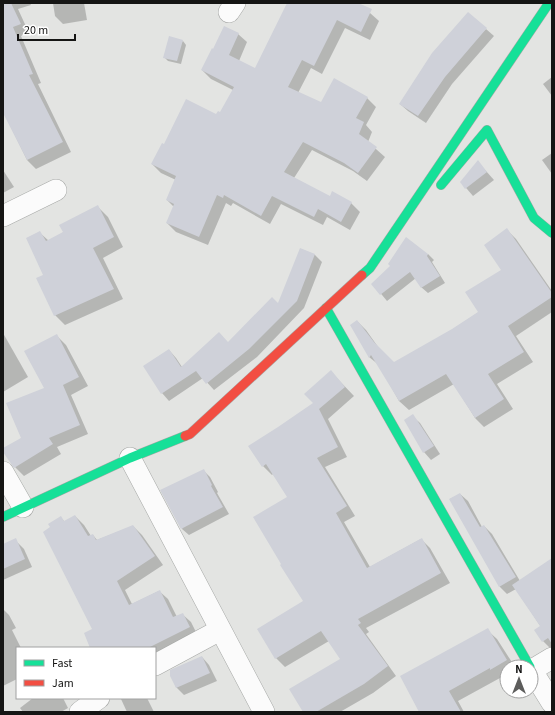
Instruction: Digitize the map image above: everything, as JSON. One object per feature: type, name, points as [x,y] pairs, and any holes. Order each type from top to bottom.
[{"type":"street","points":[[370,268],[548,3]]},
{"type":"street","points":[[436,190],[488,130],[534,218],[552,233]]},
{"type":"street","points":[[3,216],[56,190]]},
{"type":"street","points":[[3,517],[130,458],[190,434],[270,362],[370,268],[421,208]]},
{"type":"street","points":[[326,308],[525,659]]},
{"type":"street","points":[[130,458],[264,712]]},
{"type":"street","points":[[3,472],[23,507]]},
{"type":"street","points":[[156,663],[220,630]]},
{"type":"street","points":[[539,665],[552,658]]},
{"type":"street","points":[[539,682],[552,703]]},
{"type":"street","points":[[80,712],[98,699]]},
{"type":"building","points":[[3,3],[11,3],[21,24],[13,27],[33,74],[29,75],[63,142],[27,160],[3,113]]},
{"type":"building","points":[[287,3],[358,3],[372,9],[361,32],[337,20],[314,66],[302,60],[288,87],[321,102],[334,78],[368,97],[356,118],[364,122],[359,134],[377,147],[358,173],[344,163],[303,142],[284,172],[330,196],[332,191],[352,202],[341,222],[318,209],[314,217],[272,196],[261,216],[224,195],[223,198],[217,195],[199,237],[166,223],[174,204],[166,200],[176,176],[151,164],[162,143],[164,144],[186,99],[216,114],[218,111],[220,112],[234,87],[201,70],[224,26],[239,33],[229,55],[255,68]]},
{"type":"building","points":[[468,12],[487,28],[445,77],[418,116],[399,104],[432,53]]},
{"type":"building","points":[[169,36],[183,40],[177,61],[163,58]]},
{"type":"building","points":[[478,160],[487,172],[465,189],[460,182]]},
{"type":"building","points":[[98,205],[114,237],[93,248],[114,289],[54,316],[36,278],[43,275],[26,238],[40,231],[46,241],[63,232],[59,225]]},
{"type":"building","points":[[507,228],[552,293],[552,297],[508,326],[524,352],[488,374],[504,399],[475,418],[446,374],[399,401],[371,355],[369,358],[350,325],[357,320],[374,342],[394,362],[452,329],[478,312],[465,292],[501,270],[484,245]]},
{"type":"building","points":[[406,237],[428,254],[427,256],[440,276],[421,288],[410,272],[380,295],[371,284],[390,266],[388,264]]},
{"type":"building","points":[[300,248],[315,254],[297,301],[249,349],[206,384],[196,371],[161,394],[143,366],[169,349],[181,367],[219,332],[228,342],[272,297],[278,303]]},
{"type":"building","points":[[57,334],[79,377],[63,385],[80,425],[49,438],[53,444],[14,468],[3,452],[3,448],[21,438],[6,403],[44,388],[24,351]]},
{"type":"building","points":[[331,370],[345,387],[319,409],[338,447],[317,458],[347,506],[336,513],[367,568],[422,538],[441,573],[358,619],[361,623],[358,625],[388,666],[364,684],[316,712],[303,712],[289,689],[340,659],[321,631],[275,659],[257,629],[303,601],[280,565],[281,564],[253,517],[287,497],[266,464],[262,467],[248,446],[313,403],[304,394]]},
{"type":"building","points":[[413,414],[434,446],[423,453],[404,420]]},
{"type":"building","points":[[204,469],[212,485],[211,486],[223,507],[181,529],[160,490]]},
{"type":"building","points":[[460,493],[480,527],[484,525],[516,577],[499,587],[449,499]]},
{"type":"building","points":[[75,515],[88,536],[93,534],[96,540],[133,525],[155,556],[117,581],[129,605],[160,590],[173,617],[183,613],[190,627],[150,647],[90,647],[84,633],[92,629],[43,532],[50,527],[48,524],[61,516],[64,521]]},
{"type":"building","points":[[16,538],[25,559],[3,569],[3,544]]},
{"type":"building","points":[[552,558],[552,644],[548,638],[542,642],[534,630],[540,626],[512,585]]},
{"type":"building","points":[[488,628],[506,659],[499,659],[499,665],[490,670],[490,668],[449,691],[461,712],[419,712],[400,676]]},
{"type":"building","points":[[202,656],[210,673],[176,688],[170,676],[170,670]]},
{"type":"traffic: fast","points":[[362,275],[370,268],[549,3]]},
{"type":"traffic: fast","points":[[441,185],[487,130],[534,218],[552,233]]},
{"type":"traffic: fast","points":[[326,308],[525,659]]},
{"type":"traffic: fast","points":[[3,517],[130,458],[185,436]]},
{"type":"traffic: jam","points":[[185,436],[190,434],[362,275]]}]
